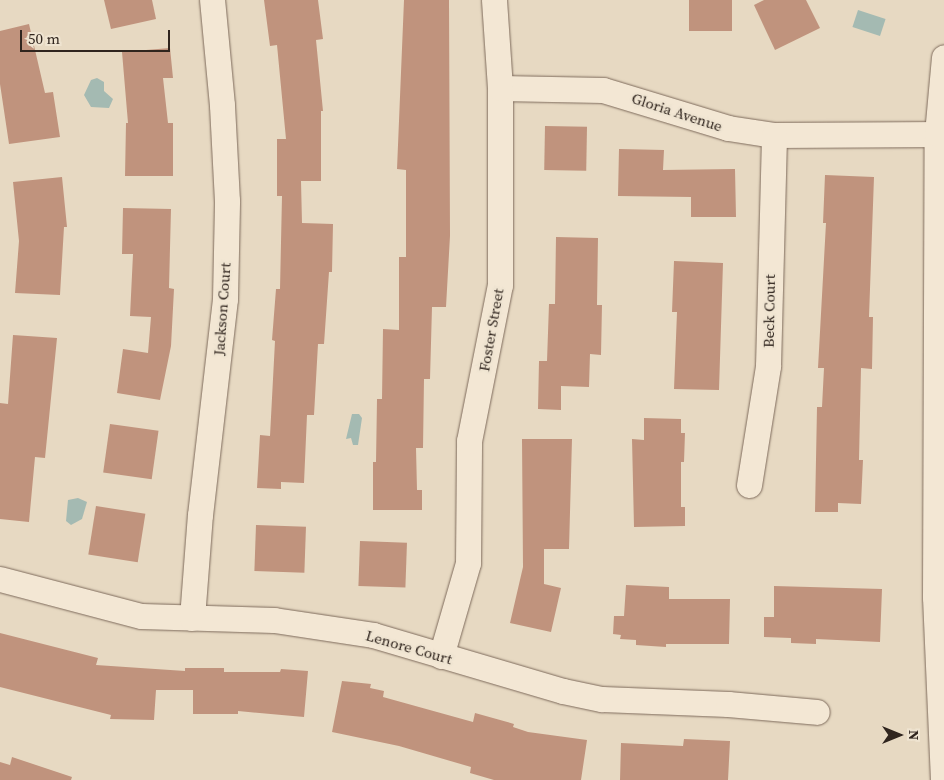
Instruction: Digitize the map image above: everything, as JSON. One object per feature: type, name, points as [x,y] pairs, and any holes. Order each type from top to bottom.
[{"type":"street","name":"Jackson Court","points":[[192,618],[200,515],[225,299],[224,134],[212,0]]},
{"type":"street","name":"Foster Street","points":[[441,656],[468,564],[469,441],[500,285],[500,88],[494,0]]},
{"type":"street","points":[[943,780],[935,597],[940,134],[944,57]]},
{"type":"street","name":"Gloria Avenue","points":[[500,88],[604,90],[728,128],[774,135],[940,134]]},
{"type":"street","name":"Beck Court","points":[[749,485],[768,366],[774,135]]},
{"type":"street","name":"Lenore Court","points":[[0,579],[110,610],[140,616],[274,620],[321,625],[373,635],[441,656],[602,699],[728,704],[818,712]]},
{"type":"water","points":[[858,10],[886,19],[880,36],[852,27]]},
{"type":"water","points":[[97,78],[104,82],[104,91],[113,99],[109,108],[91,107],[84,95],[91,80]]},
{"type":"water","points":[[352,414],[359,414],[362,418],[358,445],[353,445],[351,438],[346,439]]},
{"type":"water","points":[[78,498],[87,502],[82,519],[71,525],[66,521],[68,500]]},
{"type":"building","points":[[104,0],[152,0],[156,19],[111,29]]},
{"type":"building","points":[[264,0],[318,0],[323,39],[316,40],[323,111],[321,111],[321,181],[301,181],[302,223],[333,224],[332,272],[329,272],[324,344],[318,344],[314,415],[307,415],[304,483],[281,482],[281,489],[257,488],[260,435],[270,436],[275,341],[272,340],[276,289],[280,289],[282,196],[277,196],[277,139],[286,139],[277,45],[270,46]]},
{"type":"building","points":[[404,0],[449,0],[450,236],[446,307],[432,307],[430,379],[424,379],[423,448],[416,448],[417,490],[422,490],[422,510],[373,510],[373,462],[376,462],[377,399],[382,399],[383,329],[399,330],[399,257],[406,257],[406,170],[397,169]]},
{"type":"building","points":[[689,0],[732,0],[732,31],[689,31]]},
{"type":"building","points":[[764,0],[806,0],[820,28],[775,50],[754,5]]},
{"type":"building","points":[[29,24],[45,93],[53,92],[60,137],[9,144],[0,84],[0,31]]},
{"type":"building","points":[[170,48],[173,78],[163,78],[168,123],[173,123],[173,176],[125,176],[126,123],[128,123],[122,52]]},
{"type":"building","points":[[545,126],[587,127],[586,171],[544,170]]},
{"type":"building","points":[[619,149],[664,150],[663,170],[735,169],[736,217],[691,217],[691,197],[618,196]]},
{"type":"building","points":[[825,175],[874,177],[869,317],[873,317],[872,369],[861,368],[859,460],[863,460],[861,504],[838,503],[838,512],[815,512],[817,407],[822,407],[824,368],[818,368],[826,223],[823,223]]},
{"type":"building","points":[[62,177],[67,227],[64,227],[60,295],[15,293],[19,241],[13,182]]},
{"type":"building","points":[[123,208],[171,209],[169,288],[174,289],[171,346],[160,400],[117,393],[123,349],[148,353],[151,317],[130,316],[133,254],[122,254]]},
{"type":"building","points":[[556,237],[598,238],[597,305],[602,305],[601,355],[590,354],[589,387],[561,386],[561,410],[538,409],[539,361],[547,361],[549,304],[555,304]]},
{"type":"building","points":[[674,261],[723,263],[719,390],[674,389],[677,312],[672,312]]},
{"type":"building","points":[[13,335],[57,338],[45,458],[35,457],[29,522],[0,519],[0,403],[8,404]]},
{"type":"building","points":[[644,418],[681,419],[681,433],[685,433],[684,462],[681,462],[681,507],[685,507],[685,526],[634,527],[632,439],[644,440]]},
{"type":"building","points":[[110,424],[159,431],[152,479],[103,473]]},
{"type":"building","points":[[522,439],[572,439],[569,549],[544,549],[544,584],[561,588],[551,632],[510,623],[523,567]]},
{"type":"building","points":[[96,506],[145,514],[138,562],[88,554]]},
{"type":"building","points":[[256,525],[306,527],[304,573],[254,571]]},
{"type":"building","points":[[360,541],[407,543],[405,588],[358,586]]},
{"type":"building","points":[[626,585],[669,587],[669,599],[730,599],[729,644],[666,644],[666,647],[636,645],[636,640],[620,639],[621,635],[613,634],[614,616],[624,616]]},
{"type":"building","points":[[774,586],[882,589],[880,642],[816,639],[816,644],[791,643],[791,638],[764,637],[764,617],[774,617]]},
{"type":"building","points":[[0,633],[98,658],[96,665],[185,671],[185,668],[224,668],[224,672],[280,672],[281,669],[308,671],[304,717],[238,711],[238,714],[193,714],[193,690],[156,690],[154,720],[110,719],[111,715],[0,687]]},
{"type":"building","points":[[342,681],[371,684],[370,688],[384,691],[383,697],[473,722],[475,713],[514,724],[513,727],[528,732],[587,740],[581,780],[494,780],[470,773],[471,767],[399,746],[332,732]]},
{"type":"building","points":[[684,739],[730,741],[728,780],[620,780],[621,743],[683,746]]},
{"type":"building","points":[[12,757],[72,777],[71,780],[0,780],[0,762],[10,765]]}]
